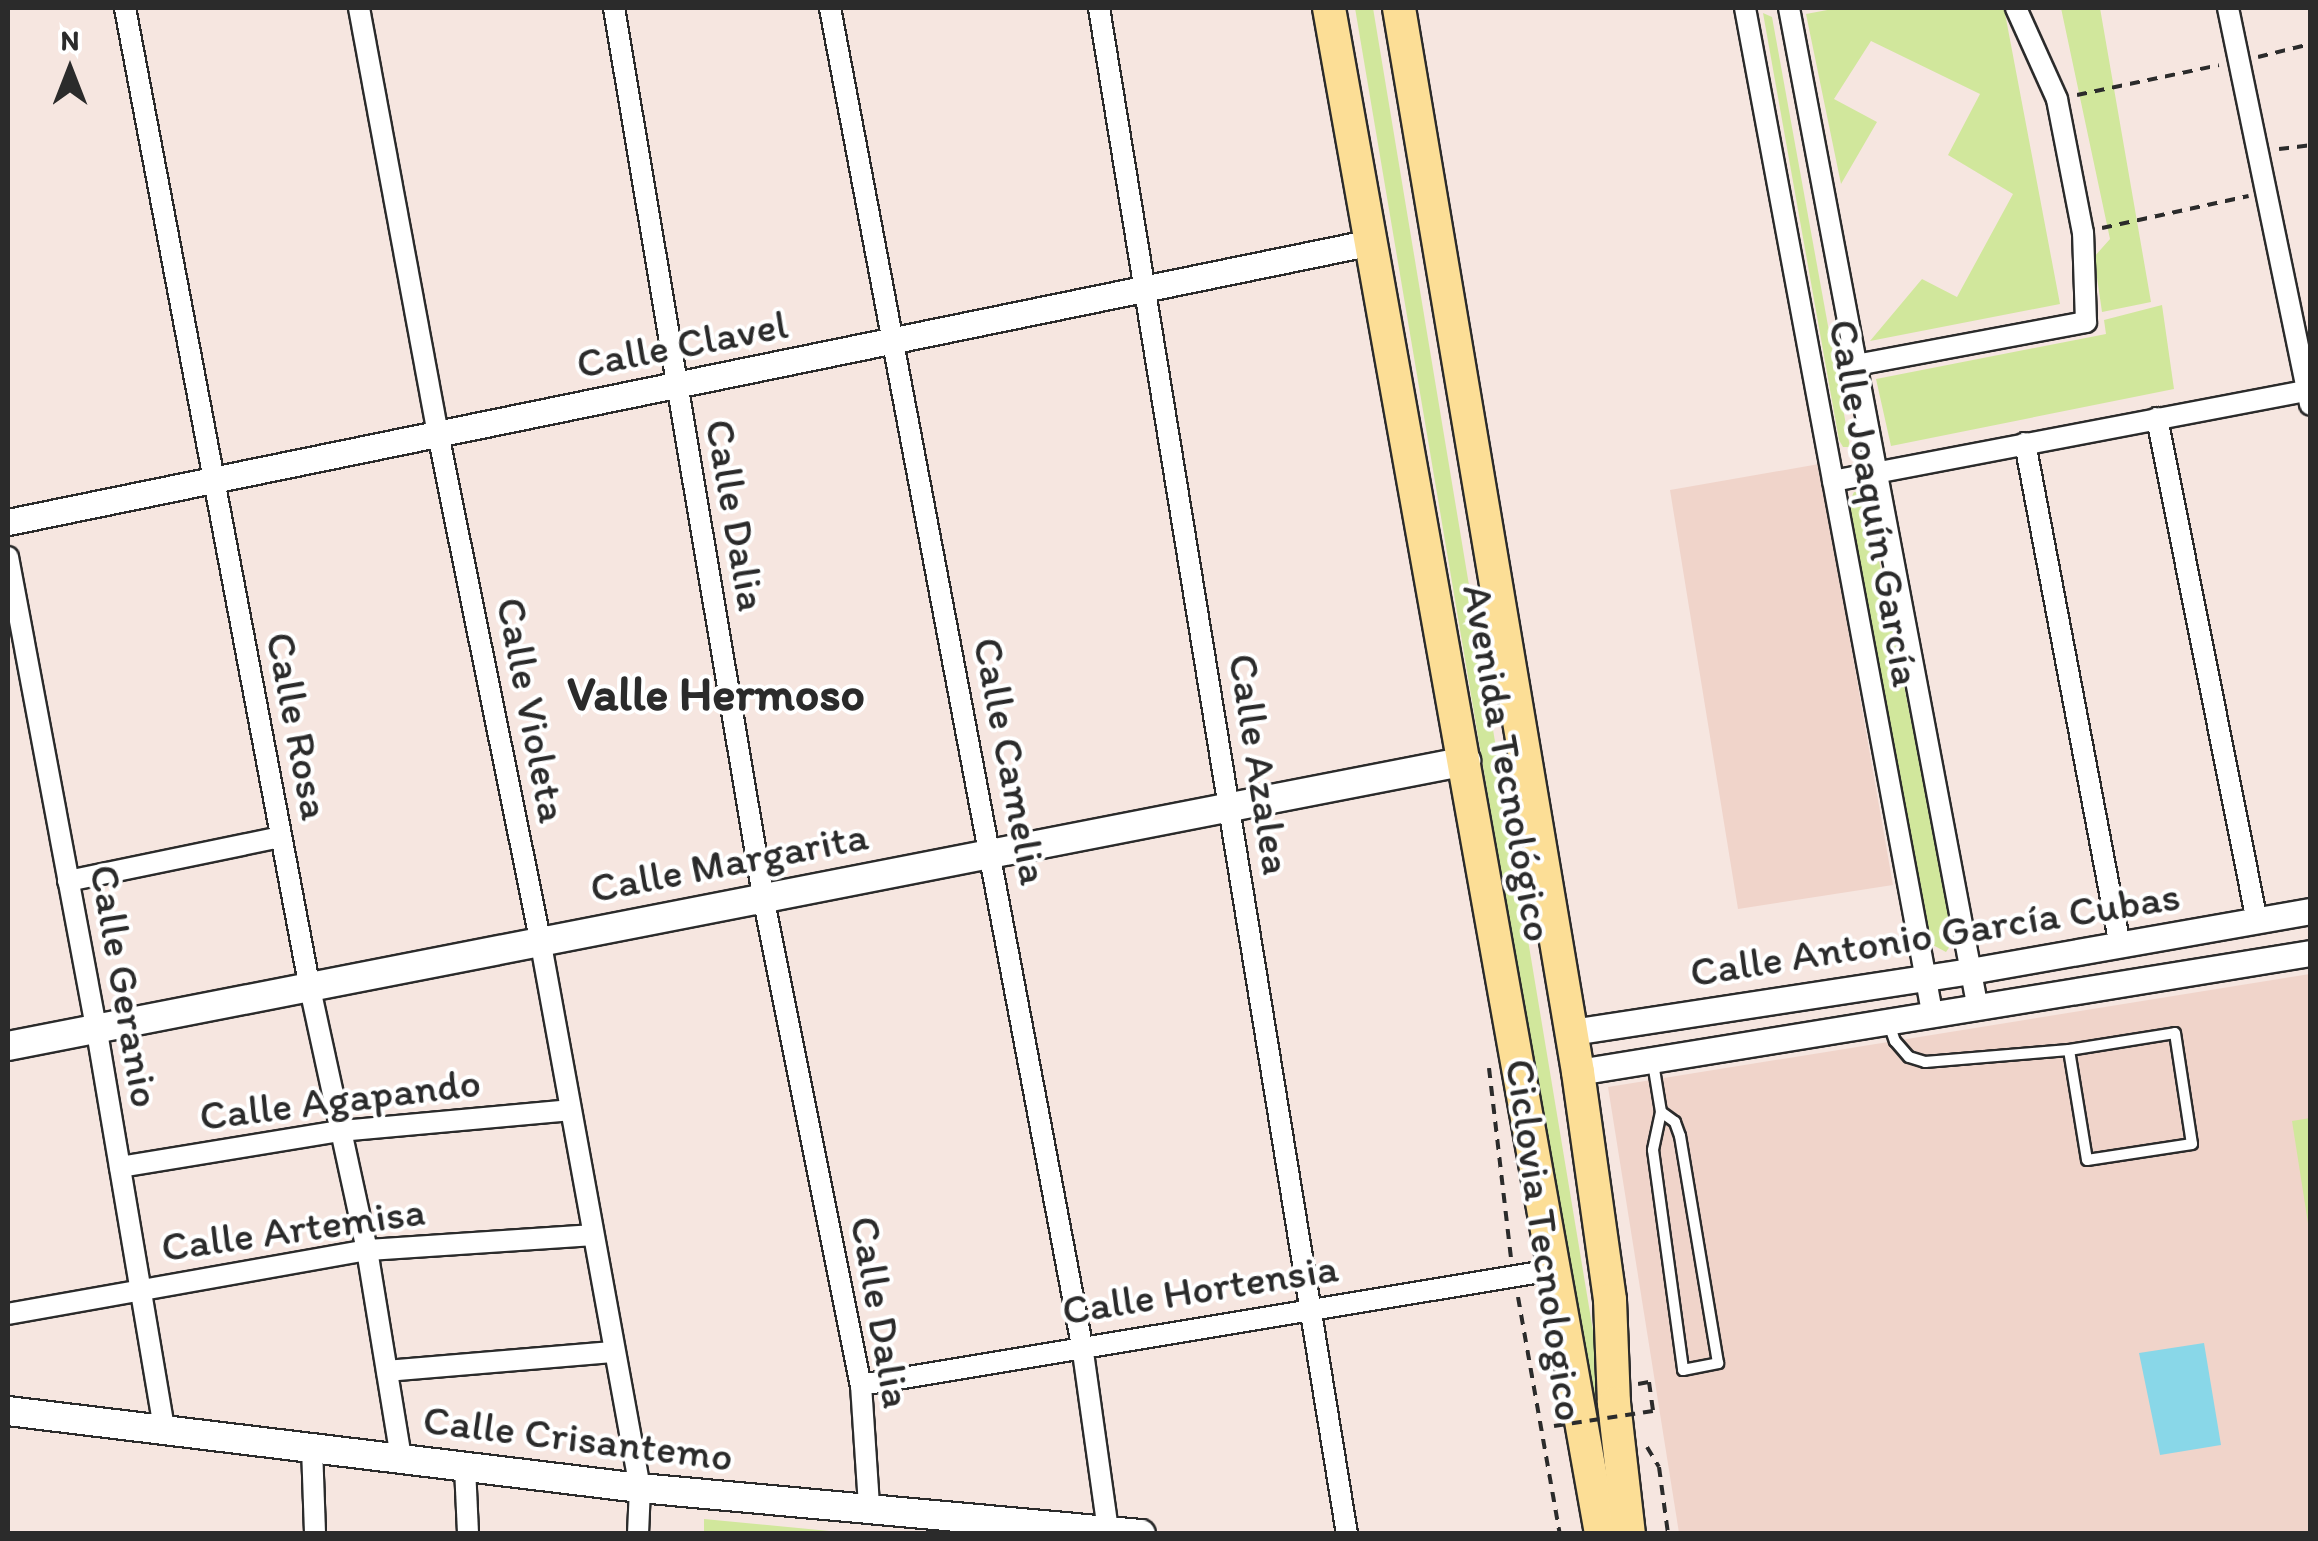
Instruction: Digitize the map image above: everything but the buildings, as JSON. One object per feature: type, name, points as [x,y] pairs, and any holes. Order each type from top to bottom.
[{"type":"main road","name":"Avenida Tecnológico","points":[[1329,8],[1466,760],[1552,1270],[1610,1493],[1629,1534]]},
{"type":"main road","name":"Avenida Tecnológico","points":[[1399,8],[1572,1032],[1610,1300],[1610,1493],[1601,1534]]},
{"type":"main road","name":"Calle Margarita","points":[[8,1046],[1466,760]]},
{"type":"main road","name":"Calle Crisantemo","points":[[8,1411],[640,1488],[1141,1534]]},
{"type":"main road","points":[[1588,1534],[1610,1493],[1644,1534]]},
{"type":"street","name":"Calle Rosa","points":[[125,8],[309,984],[366,1250],[401,1458]]},
{"type":"street","name":"Calle Violeta","points":[[359,8],[438,434],[540,939],[640,1488],[638,1534]]},
{"type":"street","name":"Calle Dalia","points":[[614,8],[764,896],[861,1385],[869,1508]]},
{"type":"street","name":"Calle Camelia","points":[[830,8],[1082,1345],[1108,1530]]},
{"type":"street","name":"Calle Azalea","points":[[1099,8],[1347,1534]]},
{"type":"street","name":"Calle Joaquín García","points":[[1746,8],[1932,1012]]},
{"type":"street","name":"Calle Joaquín García","points":[[1790,8],[1977,1004]]},
{"type":"street","points":[[1856,364],[2086,322],[2083,233],[2057,99],[2016,8]]},
{"type":"street","points":[[1833,482],[2156,418],[2310,395],[2228,8]]},
{"type":"street","name":"Calle Clavel","points":[[8,522],[1372,242]]},
{"type":"street","points":[[2156,418],[2256,921]]},
{"type":"street","points":[[2025,442],[2120,946]]},
{"type":"street","name":"Calle Geranio","points":[[8,557],[96,1026],[164,1428]]},
{"type":"street","points":[[68,880],[281,837]]},
{"type":"street","name":"Calle Antonio García Cubas","points":[[1572,1032],[1970,971],[2310,911]]},
{"type":"street","name":"Calle Antonio García Cubas","points":[[1578,1072],[1977,1004],[2310,953]]},
{"type":"street","points":[[1805,996],[1809,1032]]},
{"type":"street","name":"Calle Agapando","points":[[120,1167],[341,1131],[570,1110]]},
{"type":"street","name":"Calle Artemisa","points":[[8,1314],[366,1250],[592,1235]]},
{"type":"street","name":"Calle Hortensia","points":[[861,1385],[1082,1345],[1552,1270]]},
{"type":"street","points":[[386,1371],[614,1352]]},
{"type":"street","points":[[312,1447],[315,1534]]},
{"type":"street","points":[[465,1467],[468,1534]]},
{"type":"lane","points":[[1888,1019],[1895,1040],[1909,1057],[1925,1062],[2069,1050],[2175,1033],[2192,1144],[2088,1160],[2069,1050]]},
{"type":"lane","points":[[1652,1059],[1661,1112],[1652,1150],[1683,1370],[1718,1363],[1680,1136],[1675,1122],[1661,1112]]},
{"type":"path","points":[[2057,99],[2310,44]]},
{"type":"path","points":[[2260,152],[2310,145]]},
{"type":"path","points":[[2083,233],[2268,192]]},
{"type":"path","name":"Ciclovia Tecnologico","points":[[1487,1054],[1514,1276],[1560,1534]]},
{"type":"path","points":[[1554,1426],[1653,1411]]},
{"type":"shaded area","points":[[1819,464],[1893,885],[1738,909],[1670,490]]},
{"type":"shaded area","points":[[2310,974],[2310,1533],[1679,1533],[1608,1087]]},
{"type":"green space","points":[[1355,8],[1373,8],[1606,1409],[1592,1411]]},
{"type":"green space","points":[[1838,8],[2004,8],[2060,304],[1870,341],[1922,279],[1957,297],[2013,194],[1948,155],[1980,94],[1871,41],[1834,99],[1877,122],[1841,184],[1806,14]]},
{"type":"green space","points":[[2061,8],[2100,8],[2151,302],[2102,312],[2094,257],[2110,239]]},
{"type":"green space","points":[[1763,13],[1772,17],[1850,447],[1843,447],[1839,440]]},
{"type":"green space","points":[[2162,305],[2174,389],[1891,446],[1876,379],[2106,334],[2104,320]]},
{"type":"green space","points":[[1854,492],[1863,493],[1867,501],[1955,939],[1946,952],[1929,943],[1925,929],[1849,503]]},
{"type":"green space","points":[[2310,1118],[2310,1236],[2292,1121]]},
{"type":"green space","points":[[704,1519],[850,1533],[704,1533]]},
{"type":"water","points":[[2204,1343],[2221,1445],[2160,1455],[2139,1353]]},
{"type":"district","name":"Valle Hermoso","points":[[716,694]]}]
